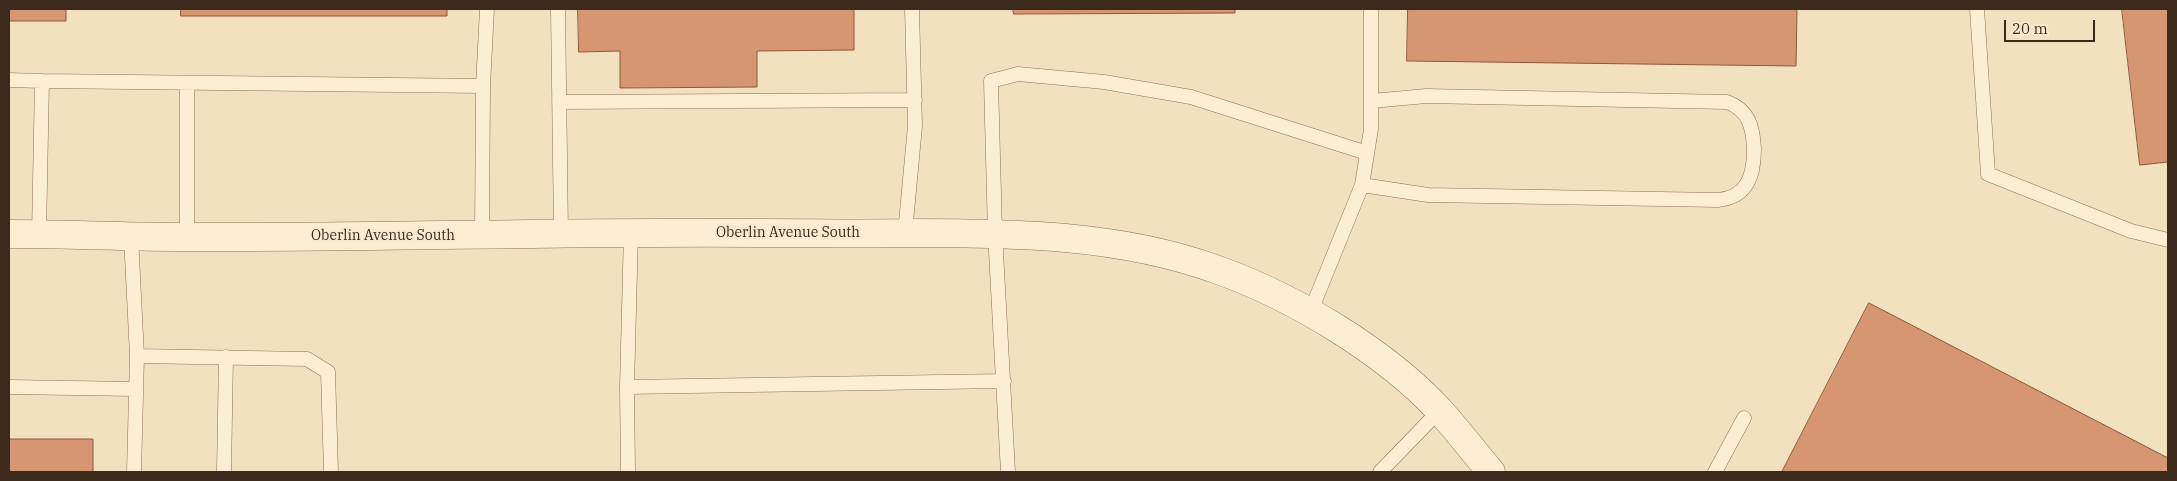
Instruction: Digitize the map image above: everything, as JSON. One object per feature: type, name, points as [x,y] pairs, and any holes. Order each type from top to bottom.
[{"type":"street","name":"Oberlin Avenue South","points":[[9,234],[187,237],[631,232],[995,233],[1096,241],[1173,255],[1219,270],[1263,289],[1310,313],[1358,343],[1408,380],[1439,411],[1491,472]]},
{"type":"lane","points":[[482,235],[483,86],[487,9]]},
{"type":"lane","points":[[558,9],[561,233]]},
{"type":"lane","points":[[905,234],[915,100],[912,9]]},
{"type":"lane","points":[[1310,313],[1362,185],[1368,153],[1372,101],[1371,9]]},
{"type":"lane","points":[[1977,9],[1988,174],[2131,231],[2168,240]]},
{"type":"lane","points":[[1008,472],[995,233],[991,81],[1018,74],[1104,82],[1191,97],[1368,153]]},
{"type":"lane","points":[[9,80],[483,86]]},
{"type":"lane","points":[[39,234],[42,81]]},
{"type":"lane","points":[[187,83],[187,237]]},
{"type":"lane","points":[[1362,185],[1428,195],[1718,200],[1726,199],[1742,190],[1752,174],[1754,164],[1752,125],[1736,105],[1727,102],[1426,96],[1372,101]]},
{"type":"lane","points":[[559,102],[915,100]]},
{"type":"lane","points":[[628,472],[627,388],[631,232]]},
{"type":"lane","points":[[131,236],[137,356],[134,472]]},
{"type":"lane","points":[[137,356],[307,359],[328,372],[331,472]]},
{"type":"lane","points":[[224,472],[226,357]]},
{"type":"lane","points":[[627,388],[1004,382]]},
{"type":"lane","points":[[9,387],[135,389]]},
{"type":"lane","points":[[1380,472],[1439,411]]},
{"type":"lane","points":[[1716,472],[1744,418]]},
{"type":"building","points":[[9,9],[66,9],[66,21],[9,21]]},
{"type":"building","points":[[181,9],[447,9],[447,16],[181,16]]},
{"type":"building","points":[[578,9],[854,9],[854,50],[757,51],[757,87],[620,88],[620,51],[579,52]]},
{"type":"building","points":[[1013,9],[1235,9],[1235,13],[1014,14]]},
{"type":"building","points":[[1408,9],[1797,9],[1796,66],[1407,61]]},
{"type":"building","points":[[2122,9],[2168,9],[2168,162],[2140,165]]},
{"type":"building","points":[[1869,303],[2168,458],[2168,472],[1782,472]]},
{"type":"building","points":[[9,439],[93,439],[93,472],[9,472]]}]
